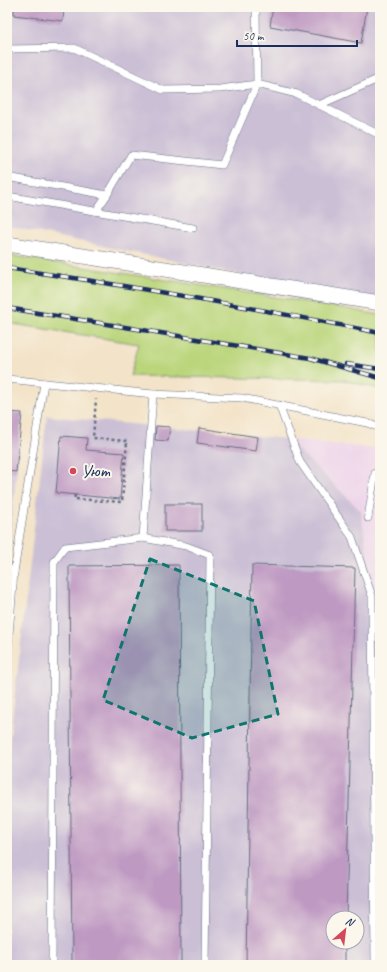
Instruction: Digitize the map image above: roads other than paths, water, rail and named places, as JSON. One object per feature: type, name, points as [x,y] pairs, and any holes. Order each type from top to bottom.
[{"type":"street","points":[[7,244],[380,304]]},
{"type":"lane","points":[[96,211],[131,155],[222,165],[257,84],[256,7]]},
{"type":"lane","points":[[7,49],[74,48],[163,90],[220,89],[257,84],[298,94],[380,135]]},
{"type":"lane","points":[[319,105],[380,78]]},
{"type":"lane","points":[[7,176],[107,195]]},
{"type":"lane","points":[[7,196],[193,228]]},
{"type":"lane","points":[[7,379],[153,394],[242,398],[367,423],[380,428]]},
{"type":"lane","points":[[7,660],[14,572],[44,383]]},
{"type":"lane","points":[[143,538],[153,394]]},
{"type":"lane","points":[[279,405],[300,462],[352,537],[372,596],[376,692],[374,965]]},
{"type":"lane","points":[[368,518],[375,473],[380,473]]},
{"type":"lane","points":[[52,965],[54,562],[65,547],[143,538],[186,546],[210,556],[205,965]]},
{"type":"lane","points":[[7,568],[14,572]]},
{"type":"railway","points":[[7,268],[194,298],[380,333]]},
{"type":"railway","points":[[7,308],[310,358],[380,378]]},
{"type":"railway","points":[[346,364],[380,369]]},
{"type":"place","name":"Уют","points":[[73,471]]}]
